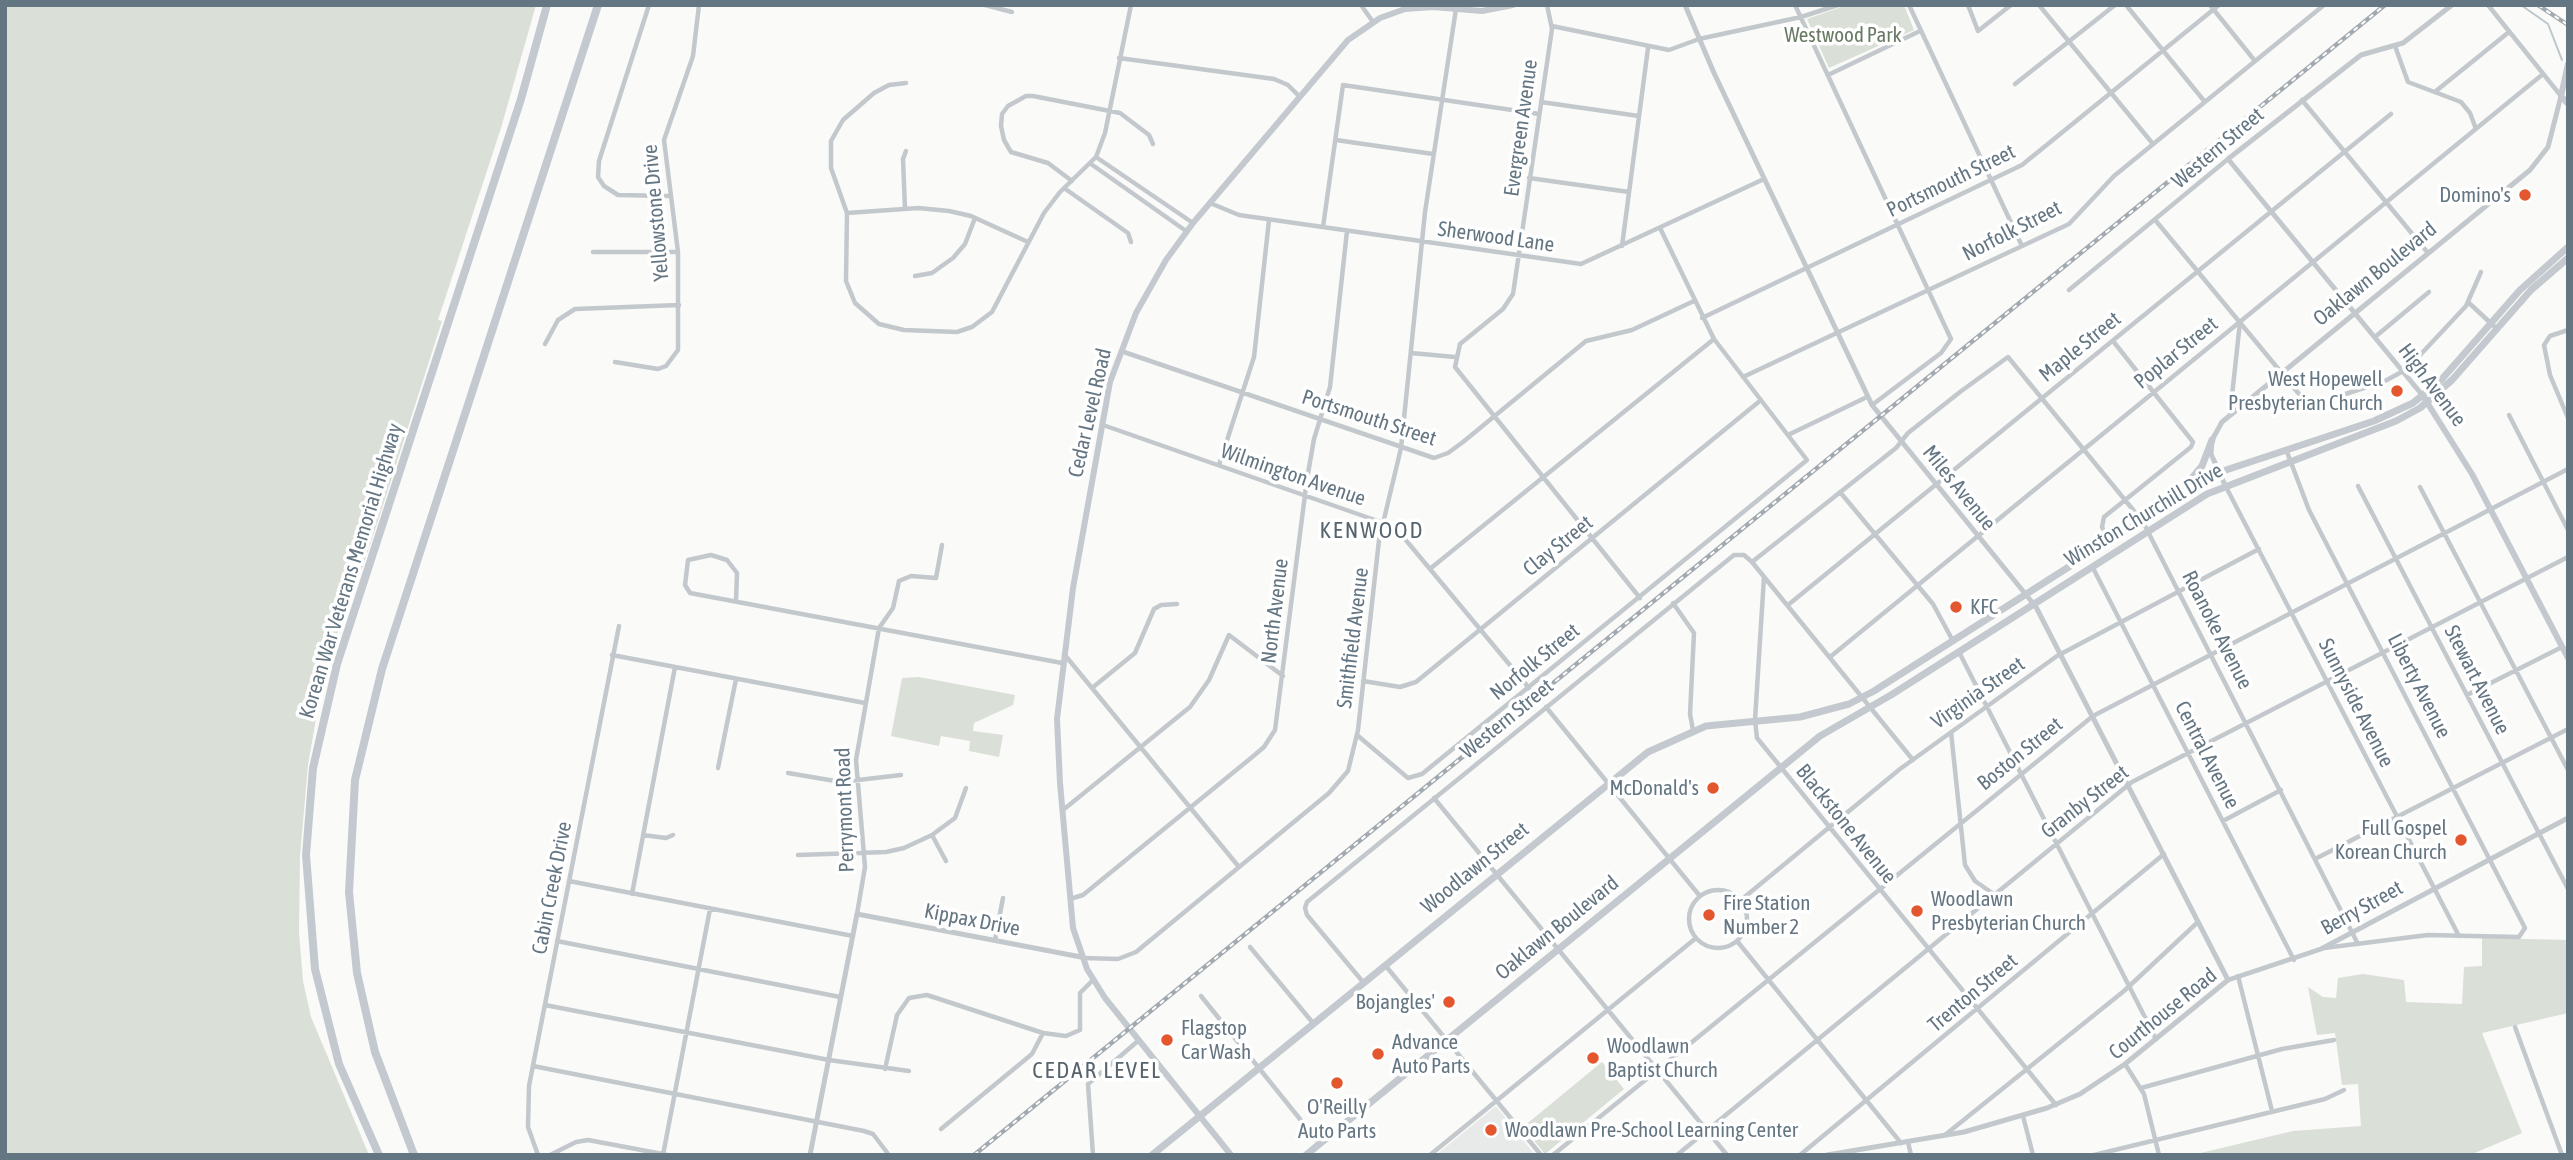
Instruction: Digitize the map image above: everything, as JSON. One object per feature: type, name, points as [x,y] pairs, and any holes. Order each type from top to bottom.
[{"type":"highway","name":"Korean War Veterans Memorial Highway","points":[[379,1155],[339,1063],[315,969],[306,855],[313,768],[337,664],[509,137],[547,5]]},
{"type":"highway","points":[[414,1155],[375,1052],[357,973],[349,892],[355,780],[382,669],[598,5]]},
{"type":"highway","name":"Winston Churchill Drive","points":[[2494,326],[2534,276],[2568,247]]},
{"type":"highway","name":"Winston Churchill Drive","points":[[1830,729],[1871,707],[2092,565],[2225,485],[2425,399],[2494,326],[2568,258]]},
{"type":"highway","points":[[2173,499],[2202,466],[2212,440]]},
{"type":"highway","name":"Winston Churchill Drive","points":[[2218,474],[2288,456]]},
{"type":"highway","points":[[1863,697],[2141,519],[2218,474]]},
{"type":"highway","name":"Woodlawn Street","points":[[1152,1155],[1648,751],[1693,730],[1719,723],[1812,715],[1863,697]]},
{"type":"highway","name":"Oaklawn Boulevard","points":[[1306,1155],[1830,729]]},
{"type":"main road","name":"Cedar Level Road","points":[[1231,1155],[1093,980],[1081,957],[1070,899],[1056,740],[1063,654],[1102,425],[1121,350],[1146,293],[1186,231],[1298,95],[1348,40],[1373,22],[1415,8],[1489,10],[1513,5]]},
{"type":"main road","points":[[2568,64],[2561,96],[2568,104]]},
{"type":"main road","name":"High Avenue","points":[[2425,399],[2491,509],[2568,658]]},
{"type":"street","points":[[649,5],[598,161],[598,177],[604,186],[618,195],[670,196]]},
{"type":"street","name":"Yellowstone Drive","points":[[615,362],[647,370],[666,366],[678,350],[678,252],[664,139],[693,56],[699,5]]},
{"type":"street","points":[[985,5],[1012,12]]},
{"type":"street","points":[[906,82],[889,85],[874,93],[843,120],[834,134],[830,160],[847,213],[845,273],[851,296],[872,320],[898,329],[949,333],[965,330],[981,322],[996,307],[1044,213],[1064,188],[1096,157],[1109,111],[1130,5]]},
{"type":"street","points":[[1361,5],[1373,22]]},
{"type":"street","name":"Evergreen Avenue","points":[[1455,357],[1460,344],[1509,303],[1519,256],[1552,26],[1547,5]]},
{"type":"street","name":"Miles Avenue","points":[[1685,5],[1763,179],[1867,397],[1901,443],[2033,603],[2228,980]]},
{"type":"street","points":[[1796,5],[1951,339],[1948,346],[1872,405]]},
{"type":"street","points":[[1552,26],[1648,48],[1669,50],[1699,39],[1801,17],[1838,5]]},
{"type":"street","points":[[1909,5],[2022,246]]},
{"type":"street","points":[[1968,5],[1978,31],[2011,5]]},
{"type":"street","points":[[2039,5],[2153,144]]},
{"type":"street","points":[[2015,84],[2115,5]]},
{"type":"street","points":[[2126,5],[2205,102]]},
{"type":"street","name":"Portsmouth Street","points":[[1702,318],[2026,163],[2163,51],[2212,7],[2219,5]]},
{"type":"street","name":"Norfolk Street","points":[[1743,377],[2069,224],[2099,189],[2324,5]]},
{"type":"street","points":[[2452,5],[2395,47],[2405,79],[2461,102],[2470,113],[2476,129]]},
{"type":"street","points":[[2488,5],[2561,96]]},
{"type":"street","points":[[2212,7],[2255,61]]},
{"type":"street","name":"Smithfield Avenue","points":[[1081,957],[1107,960],[1129,956],[1337,786],[1348,771],[1357,735],[1383,523],[1401,448],[1433,154],[1457,9]]},
{"type":"street","points":[[1828,75],[1920,31]]},
{"type":"street","points":[[2435,92],[2509,32]]},
{"type":"street","name":"Western Street","points":[[2069,290],[2228,159],[2361,55],[2395,47]]},
{"type":"street","points":[[1622,246],[1648,48]]},
{"type":"street","points":[[1119,58],[1279,80],[1298,95]]},
{"type":"street","name":"Poplar Street","points":[[1830,657],[2543,74]]},
{"type":"street","points":[[1323,227],[1343,85],[1539,114]]},
{"type":"street","points":[[1072,181],[1048,163],[1011,152],[1003,140],[1003,114],[1008,106],[1026,96],[1109,111],[1125,116],[1149,135],[1153,144]]},
{"type":"street","name":"Oaklawn Boulevard","points":[[2212,440],[2218,427],[2230,415],[2537,163],[2549,144],[2561,96]]},
{"type":"street","points":[[2302,100],[2428,253]]},
{"type":"street","points":[[1541,102],[1639,116]]},
{"type":"street","name":"Maple Street","points":[[1788,605],[2391,114]]},
{"type":"street","points":[[1336,140],[1433,154]]},
{"type":"street","points":[[905,209],[903,159],[906,151]]},
{"type":"street","points":[[1096,157],[1193,223]]},
{"type":"street","name":"High Avenue","points":[[2228,159],[2425,399]]},
{"type":"street","points":[[1091,164],[1186,231]]},
{"type":"street","points":[[1530,178],[1629,192]]},
{"type":"street","name":"Sherwood Lane","points":[[1209,203],[1234,214],[1269,220],[1581,264],[1763,179]]},
{"type":"street","points":[[1064,188],[1128,233],[1131,242]]},
{"type":"street","points":[[847,213],[905,209],[949,211],[975,218],[1028,242]]},
{"type":"street","points":[[915,276],[932,273],[953,258],[964,244],[975,218]]},
{"type":"street","points":[[1219,465],[1254,357],[1269,220]]},
{"type":"street","points":[[2156,221],[2309,406],[2385,381],[2403,372],[2468,302],[2481,272]]},
{"type":"street","points":[[1660,228],[1714,340],[1790,434],[1867,397]]},
{"type":"street","name":"North Avenue","points":[[1070,899],[1083,895],[1269,741],[1277,722],[1304,496],[1311,452],[1330,387],[1347,230]]},
{"type":"street","points":[[593,252],[678,252]]},
{"type":"street","points":[[2375,337],[2429,292]]},
{"type":"street","name":"Portsmouth Street","points":[[1121,350],[1401,448],[1429,457],[1439,457],[1586,341],[1632,330],[1694,301]]},
{"type":"street","points":[[2468,302],[2494,326]]},
{"type":"street","points":[[545,344],[558,320],[575,309],[678,305]]},
{"type":"street","points":[[2230,415],[2240,322]]},
{"type":"street","points":[[2568,330],[2550,336],[2545,341],[2549,370],[2559,403],[2568,418]]},
{"type":"street","points":[[1431,568],[1714,340]]},
{"type":"street","points":[[2109,540],[2102,527],[2102,520],[2192,445],[2192,439],[2113,341]]},
{"type":"street","points":[[1411,353],[1455,357],[1457,372],[1640,598]]},
{"type":"street","name":"Roanoke Avenue","points":[[1901,443],[1950,400],[2005,356],[2008,357],[2085,448],[2148,530],[2317,858],[2358,944]]},
{"type":"street","name":"Clay Street","points":[[1363,681],[1401,687],[1413,684],[1761,400]]},
{"type":"street","points":[[2508,415],[2568,530]]},
{"type":"street","name":"Wilmington Avenue","points":[[1102,425],[1400,530],[1530,688]]},
{"type":"street","name":"Norfolk Street","points":[[1357,735],[1411,779],[1422,774],[1807,460],[1790,434]]},
{"type":"street","points":[[2212,440],[2211,454],[2225,485]]},
{"type":"street","points":[[1901,443],[1752,562],[1913,760]]},
{"type":"street","name":"Liberty Avenue","points":[[2288,456],[2309,510],[2524,923],[2525,932]]},
{"type":"street","name":"Boston Street","points":[[1553,1155],[2093,716],[2568,469]]},
{"type":"street","name":"Sunnyside Avenue","points":[[2225,485],[2459,936]]},
{"type":"street","name":"Stewart Avenue","points":[[2358,486],[2568,889]]},
{"type":"street","points":[[2420,487],[2568,770]]},
{"type":"street","points":[[1840,492],[1939,613],[1953,641]]},
{"type":"street","name":"Perrymont Road","points":[[810,1155],[864,877],[857,746],[879,628],[893,608],[899,581],[911,576],[936,578],[942,545]]},
{"type":"street","name":"Virginia Street","points":[[1741,900],[1913,760],[2061,654],[2259,549]]},
{"type":"street","name":"Western Street","points":[[1363,982],[1307,915],[1306,905],[1730,558],[1741,554],[1752,562]]},
{"type":"street","points":[[736,601],[737,573],[727,559],[711,555],[688,560],[688,591],[736,601],[1062,663]]},
{"type":"street","name":"Granby Street","points":[[1677,1155],[2129,785],[2568,557]]},
{"type":"street","name":"Central Avenue","points":[[2092,565],[2294,960]]},
{"type":"street","points":[[1755,720],[1764,576]]},
{"type":"street","points":[[1673,603],[1694,633],[1690,714],[1693,730]]},
{"type":"street","points":[[1092,688],[1131,658],[1145,634],[1154,609],[1161,605],[1177,604]]},
{"type":"street","name":"Cabin Creek Drive","points":[[538,1155],[526,1116],[533,1066],[619,626]]},
{"type":"street","points":[[1062,811],[1141,749],[1197,700],[1224,643],[1231,635],[1283,676]]},
{"type":"street","points":[[2466,695],[2562,647]]},
{"type":"street","points":[[1958,651],[2156,1039]]},
{"type":"street","points":[[1063,654],[1239,867]]},
{"type":"street","points":[[612,655],[865,703]]},
{"type":"street","points":[[632,894],[675,667]]},
{"type":"street","points":[[718,768],[736,679]]},
{"type":"street","points":[[1546,707],[1699,895]]},
{"type":"street","name":"Blackstone Avenue","points":[[1755,720],[1757,738],[1779,768],[2056,1105]]},
{"type":"street","points":[[2317,858],[2568,729]]},
{"type":"street","points":[[1951,732],[1963,857],[1969,874],[1995,895]]},
{"type":"street","points":[[788,773],[832,782],[901,775]]},
{"type":"street","points":[[798,855],[896,851],[932,835],[955,818],[966,788]]},
{"type":"street","points":[[2223,821],[2281,790]]},
{"type":"street","points":[[1434,798],[1727,1155]]},
{"type":"street","name":"Berry Street","points":[[2321,948],[2568,818]]},
{"type":"street","points":[[643,835],[666,838],[673,835]]},
{"type":"street","points":[[932,835],[946,861]]},
{"type":"street","name":"Trenton Street","points":[[1800,1155],[2164,854]]},
{"type":"street","points":[[569,881],[853,936]]},
{"type":"street","points":[[1720,890],[1741,900],[1747,923],[1737,941],[1727,946],[1714,947],[1696,937],[1691,928],[1690,914],[1699,895],[1720,890]]},
{"type":"street","points":[[995,940],[1003,898]]},
{"type":"street","points":[[550,1155],[576,1142],[588,1140],[665,1155],[712,909]]},
{"type":"street","name":"Kippax Drive","points":[[857,914],[1081,957]]},
{"type":"street","points":[[1944,1136],[2130,986],[2198,922]]},
{"type":"street","name":"Courthouse Road","points":[[1827,1155],[1944,1136],[2056,1105],[2094,1087],[2228,980],[2294,960],[2321,948],[2414,936],[2519,937],[2525,932]]},
{"type":"street","points":[[1430,1155],[1696,937]]},
{"type":"street","points":[[558,941],[840,997]]},
{"type":"street","points":[[1737,941],[1867,1100],[1905,1142],[1911,1155]]},
{"type":"street","points":[[1250,947],[1313,1023]]},
{"type":"street","points":[[1385,964],[1541,1155]]},
{"type":"street","points":[[2238,976],[2272,1111]]},
{"type":"street","points":[[885,1069],[897,1015],[903,1004],[918,996],[927,995],[1043,1033],[1073,1034],[1080,1030],[1079,996],[1093,980]]},
{"type":"street","points":[[1201,996],[1320,1144]]},
{"type":"street","points":[[545,1005],[829,1060],[909,1071]]},
{"type":"street","points":[[2515,1027],[2562,1155]]},
{"type":"street","points":[[941,1129],[1032,1054],[1043,1033]]},
{"type":"street","points":[[1093,1155],[1087,1084],[1139,1040]]},
{"type":"street","points":[[2141,1088],[2300,1045],[2334,1040]]},
{"type":"street","points":[[2125,1064],[2141,1088],[2159,1155]]},
{"type":"street","points":[[533,1066],[873,1134],[889,1155]]},
{"type":"street","points":[[2094,1155],[2325,1099],[2344,1090]]},
{"type":"street","points":[[2023,1116],[2033,1155]]},
{"type":"shaded area","name":"Woodlawn Pre-School Learning Center","points":[[1496,1106],[1535,1155],[1436,1155]]},
{"type":"green space","points":[[5,5],[536,5],[501,128],[438,320],[442,321],[377,524],[347,613],[327,655],[308,765],[300,856],[299,932],[303,981],[311,1017],[369,1155],[5,1155]]},
{"type":"green space","name":"Westwood Park","points":[[1847,5],[1904,5],[1914,30],[1829,68],[1807,19]]},
{"type":"green space","points":[[919,677],[1015,695],[1013,705],[974,723],[973,731],[1003,735],[999,757],[969,751],[970,741],[941,736],[939,746],[891,736],[902,678]]},
{"type":"green space","points":[[2482,938],[2568,940],[2568,1013],[2482,1033],[2522,1133],[2470,1155],[2192,1155],[2293,1131],[2361,1126],[2358,1084],[2342,1085],[2335,1033],[2317,1035],[2308,987],[2323,997],[2336,998],[2338,978],[2363,974],[2404,980],[2406,1002],[2462,1004],[2464,967],[2482,966]]},
{"type":"green space","points":[[1602,1062],[1624,1089],[1545,1154],[1523,1127]]},
{"type":"waterway","points":[[2521,5],[2548,24],[2562,60]]},
{"type":"railway","points":[[974,1155],[2385,5]]},
{"type":"railway","points":[[2538,5],[2568,25]]},
{"type":"place","name":"Domino's","points":[[2525,195]]},
{"type":"place","name":"West Hopewell Presbyterian Church","points":[[2397,391]]},
{"type":"place","name":"KFC","points":[[1956,607]]},
{"type":"place","name":"McDonald's","points":[[1713,788]]},
{"type":"place","name":"Full Gospel Korean Church","points":[[2461,840]]},
{"type":"place","name":"Woodlawn Presbyterian Church","points":[[1917,911]]},
{"type":"place","name":"Fire Station Number 2","points":[[1709,915]]},
{"type":"place","name":"Bojangles'","points":[[1449,1002]]},
{"type":"place","name":"Flagstop Car Wash","points":[[1167,1040]]},
{"type":"place","name":"Advance Auto Parts","points":[[1378,1054]]},
{"type":"place","name":"Woodlawn Baptist Church","points":[[1593,1058]]},
{"type":"place","name":"O'Reilly Auto Parts","points":[[1337,1083]]},
{"type":"place","name":"Woodlawn Pre-School Learning Center","points":[[1491,1130]]},
{"type":"district","name":"KENWOOD","points":[[1372,531]]},
{"type":"district","name":"CEDAR LEVEL","points":[[1097,1071]]}]
